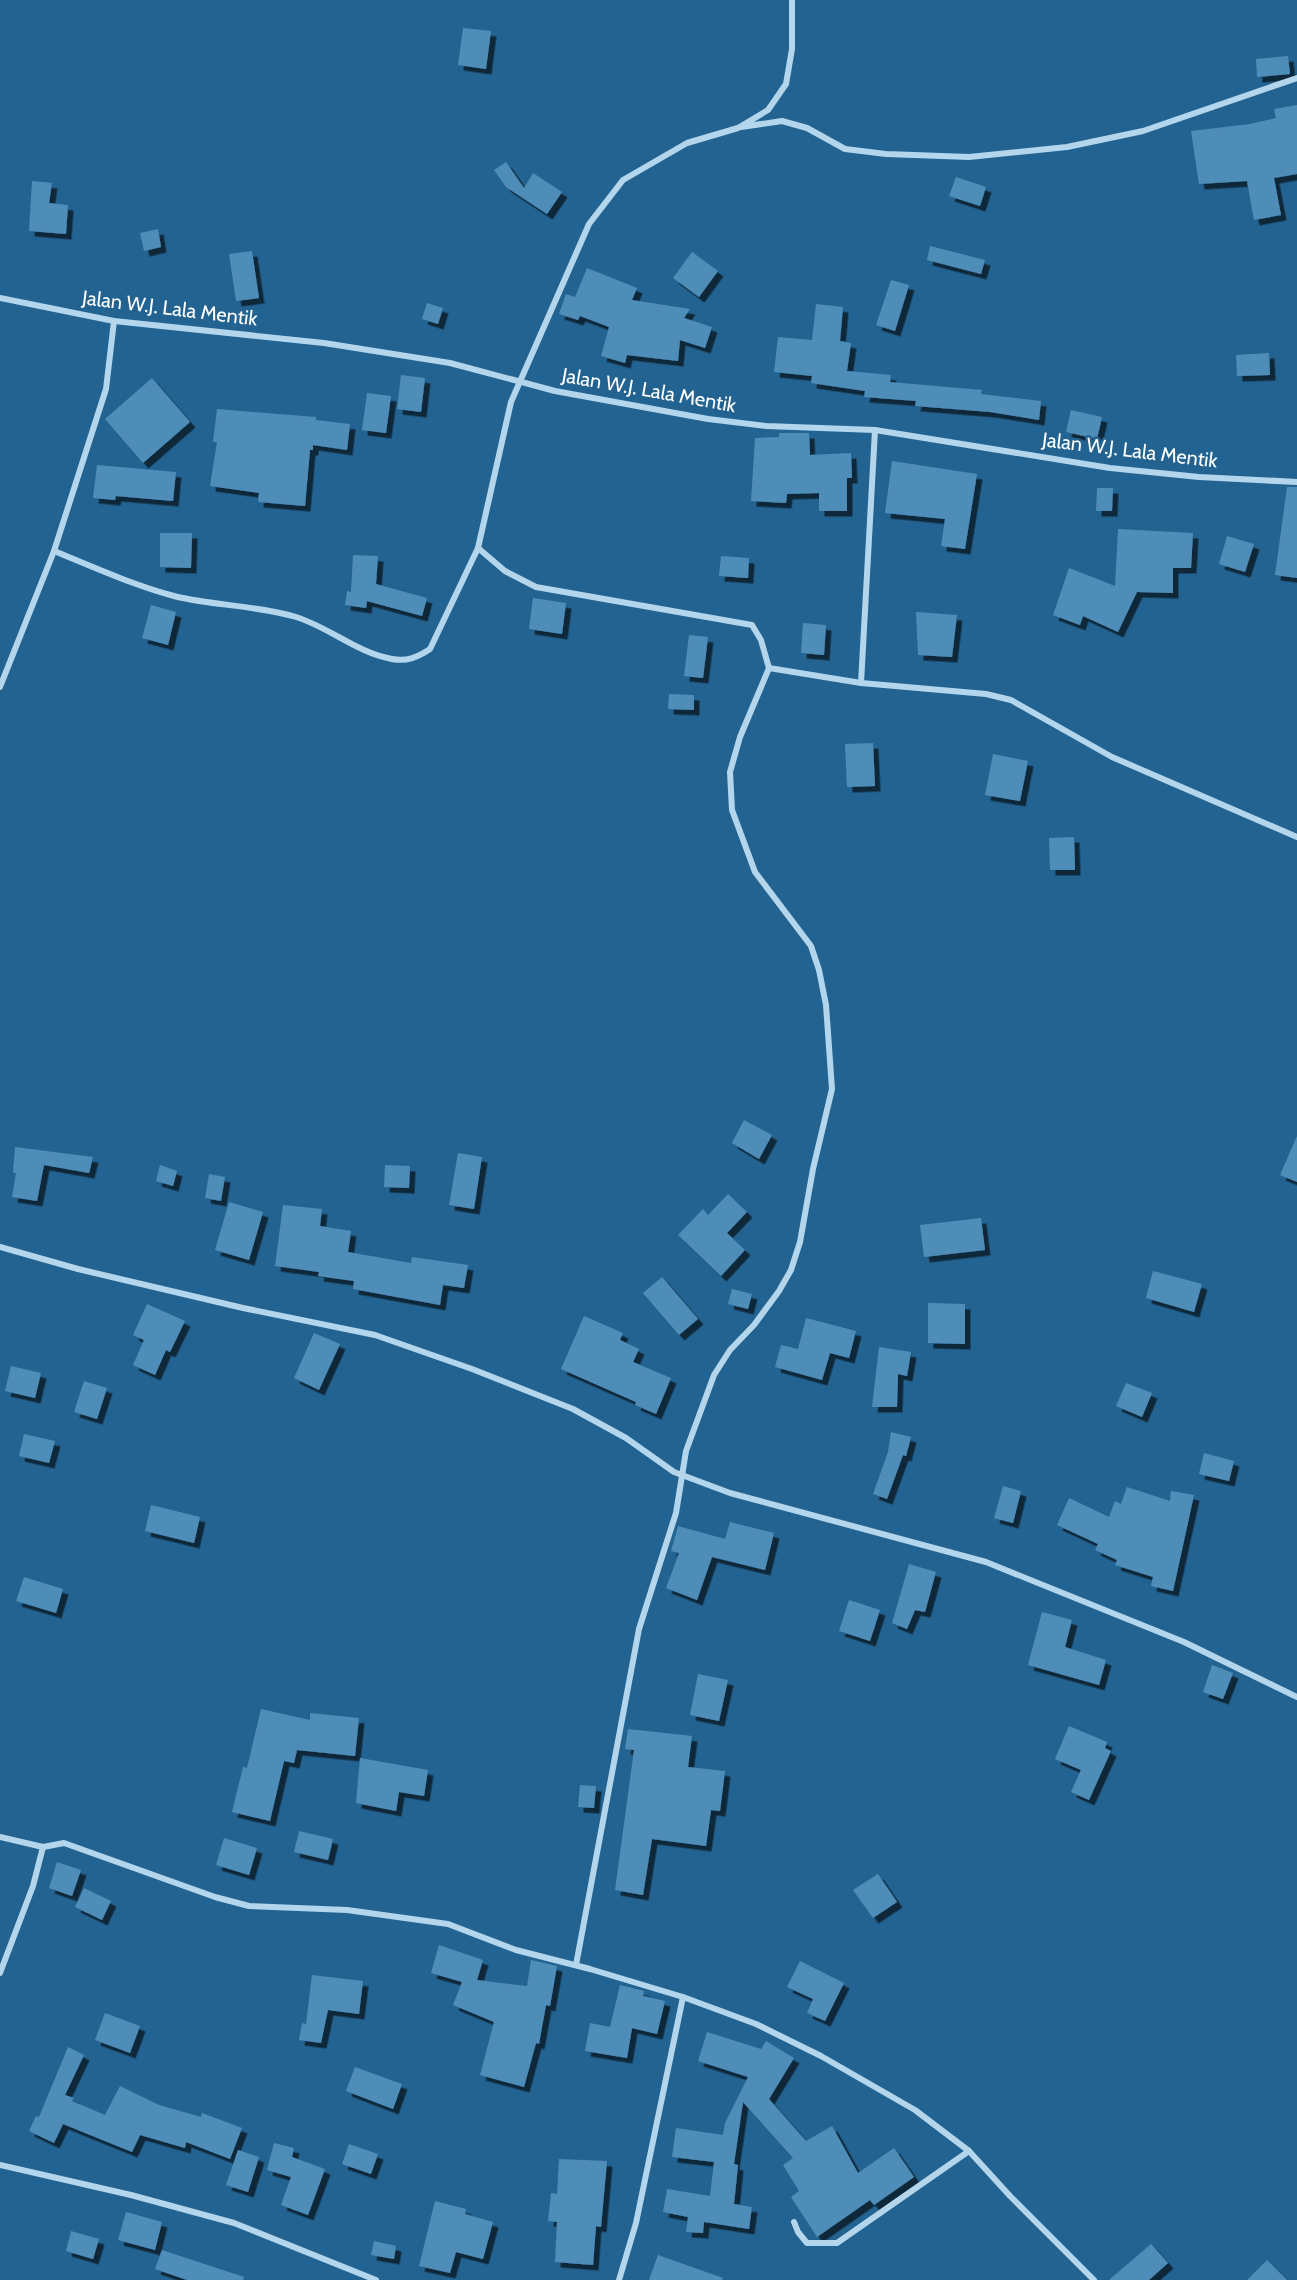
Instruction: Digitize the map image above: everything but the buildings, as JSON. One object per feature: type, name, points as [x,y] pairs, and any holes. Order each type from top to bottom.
[{"type":"street","points":[[738,128],[768,110],[786,84],[792,49],[792,0]]},
{"type":"street","points":[[54,551],[123,579],[176,596],[271,610],[299,618],[360,648],[393,660],[417,658],[430,649],[478,548],[504,427],[518,381],[589,224],[623,180],[687,143],[738,128],[782,122],[807,128],[845,149],[886,154],[969,157],[1067,147],[1143,132],[1297,78]]},
{"type":"street","name":"Jalan W.J. Lala Mentik","points":[[0,297],[114,321],[324,343],[450,363],[617,404],[708,419],[766,426],[875,430],[1110,468],[1199,477],[1297,483]]},
{"type":"street","points":[[0,687],[54,551],[106,389],[114,321]]},
{"type":"street","points":[[861,684],[875,430]]},
{"type":"street","points":[[478,548],[505,571],[536,587],[752,625],[761,640],[769,668],[740,736],[730,772],[732,810],[755,872],[811,946],[819,970],[826,1005],[832,1089],[813,1169],[800,1242],[791,1270],[779,1291],[754,1324],[730,1350],[714,1375],[686,1451],[684,1476],[676,1513],[639,1629],[576,1965]]},
{"type":"street","points":[[769,668],[861,684],[986,694],[1011,700],[1132,766],[1297,837]]},
{"type":"street","points":[[0,1247],[78,1269],[232,1306],[375,1335],[472,1369],[573,1409],[626,1438],[674,1472],[684,1476],[730,1493],[986,1562],[1184,1642],[1297,1697]]},
{"type":"street","points":[[0,1837],[43,1847],[64,1843],[215,1897],[249,1906],[347,1910],[448,1924],[516,1950],[576,1965],[682,1997],[756,2024],[821,2056],[915,2110],[969,2151],[1010,2196],[1094,2280]]},
{"type":"street","points":[[0,1973],[33,1886],[43,1847]]},
{"type":"street","points":[[619,2280],[636,2223],[682,1997]]},
{"type":"street","points":[[794,2222],[798,2232],[807,2242],[837,2243],[969,2151]]},
{"type":"street","points":[[0,2165],[131,2195],[234,2223],[376,2280]]}]
